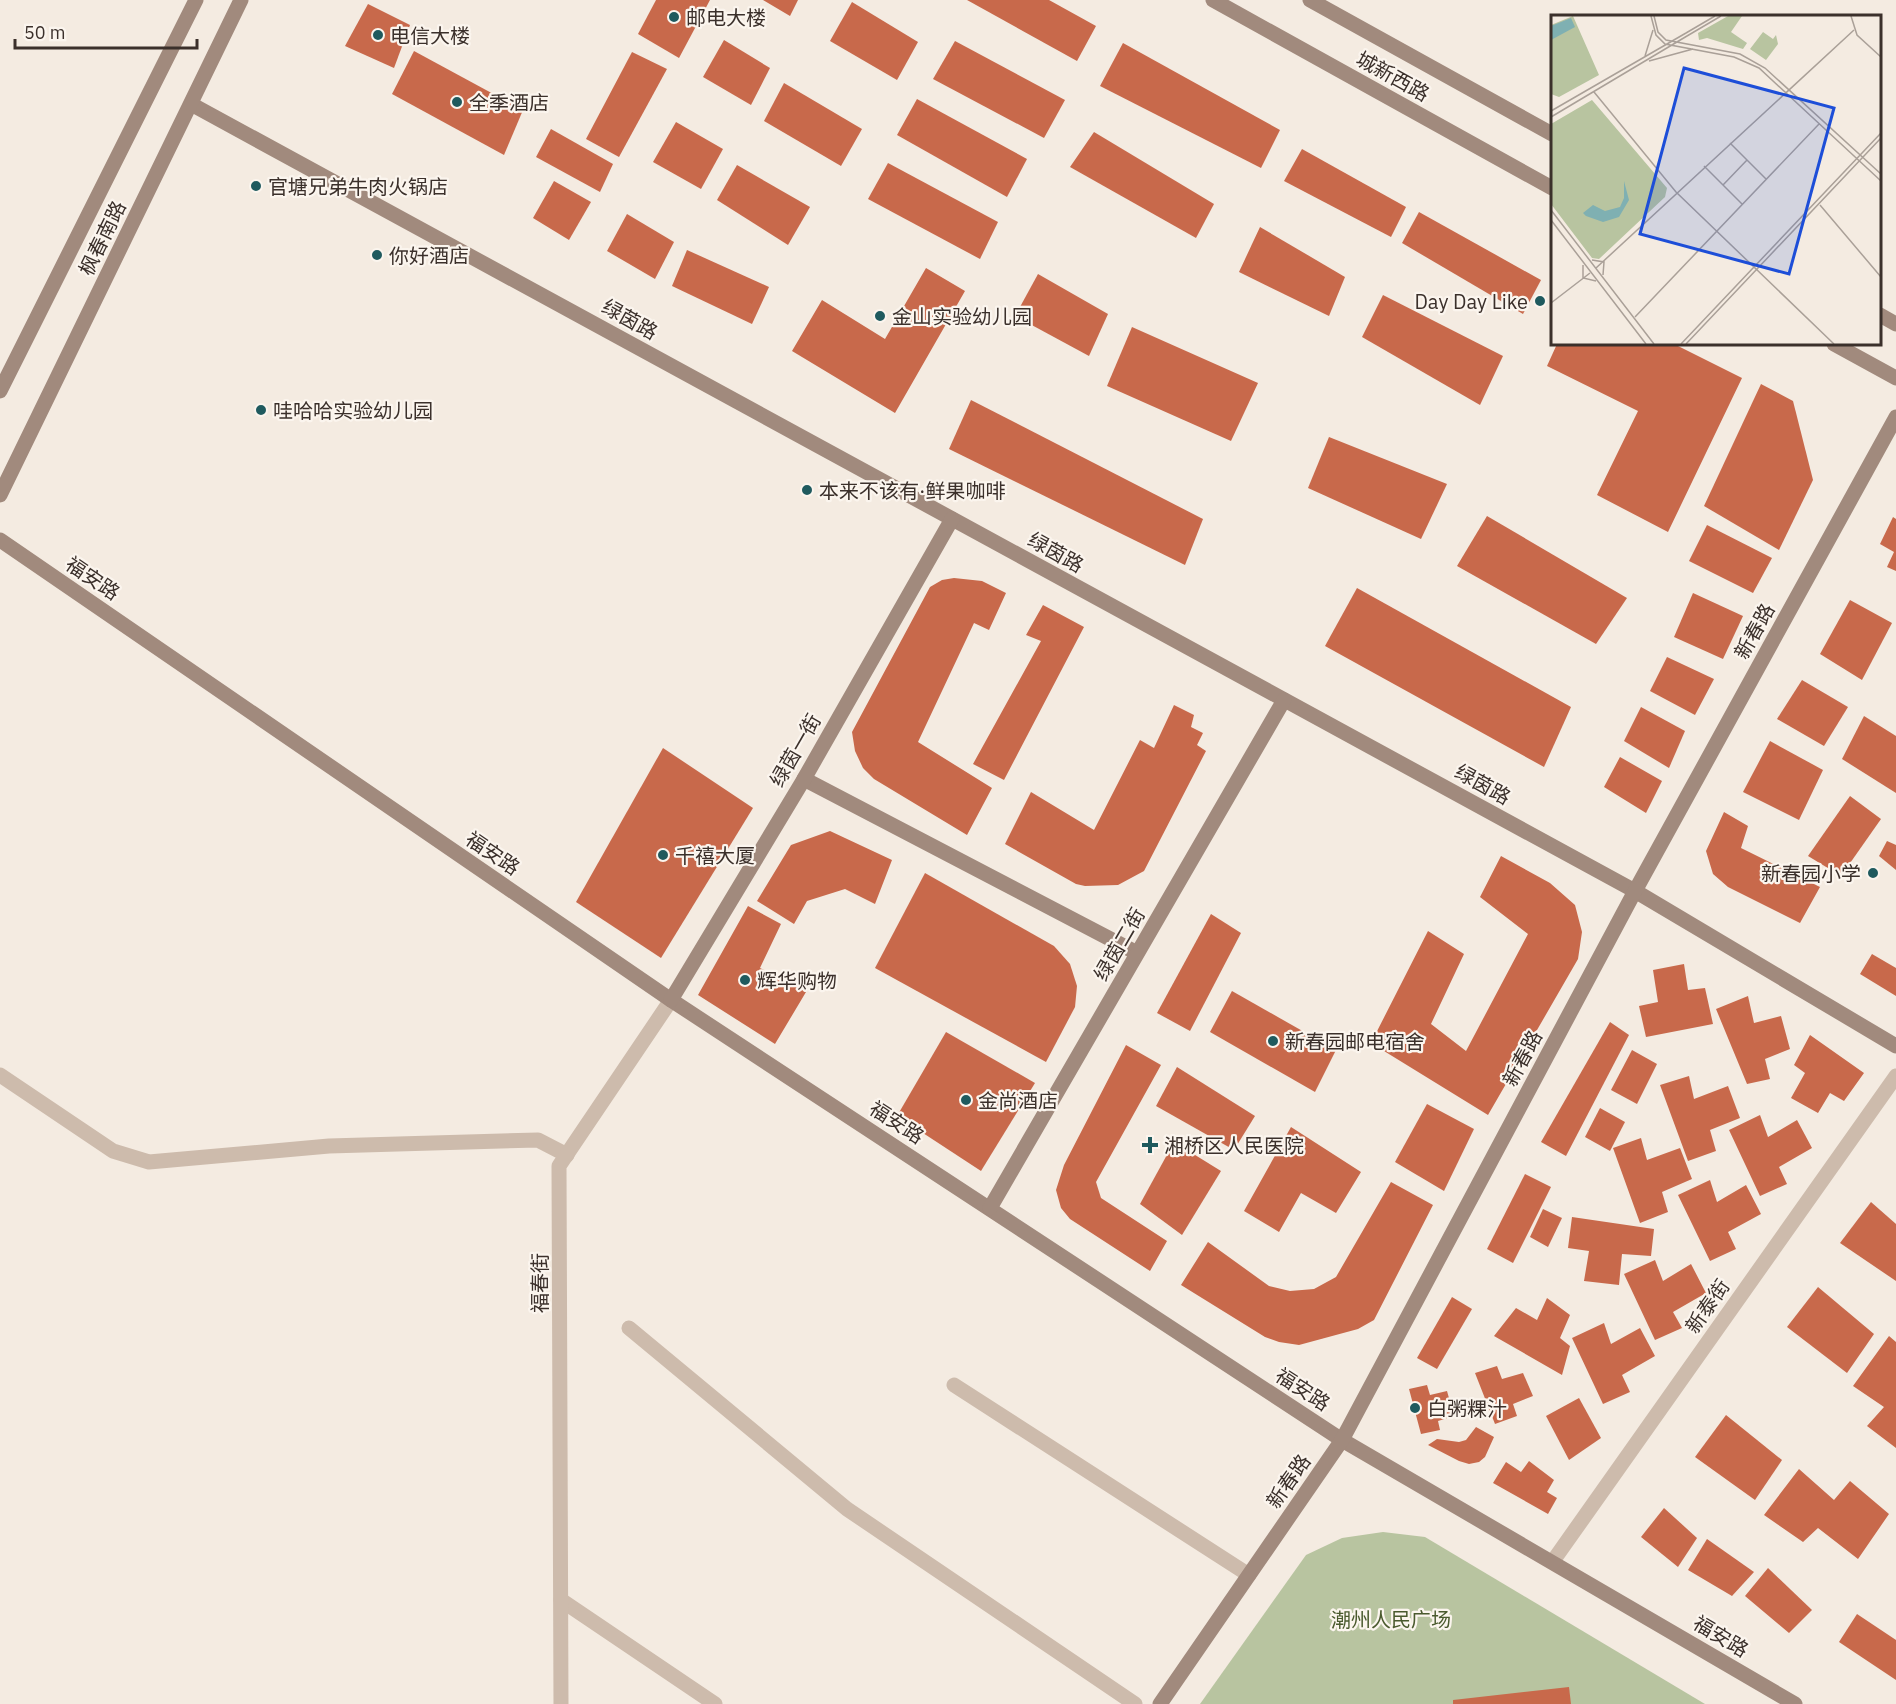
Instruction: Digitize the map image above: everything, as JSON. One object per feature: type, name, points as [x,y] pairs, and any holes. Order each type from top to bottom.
[{"type":"street","name":"枫春南路","points":[[0,391],[196,0]]},
{"type":"street","name":"枫春南路","points":[[0,495],[242,0]]},
{"type":"street","name":"城新西路","points":[[1213,0],[1551,187]]},
{"type":"street","name":"城新西路","points":[[1310,0],[1551,133]]},
{"type":"street","name":"绿茵路","points":[[191,104],[1635,891],[1896,1046]]},
{"type":"street","points":[[1881,316],[1896,324]]},
{"type":"street","points":[[1836,345],[1896,378]]},
{"type":"street","name":"新春路","points":[[1160,1704],[1342,1440],[1635,891],[1896,417]]},
{"type":"street","name":"绿茵一街","points":[[670,1000],[804,779],[952,519]]},
{"type":"street","name":"福安路","points":[[0,540],[670,1000],[1342,1440],[1553,1561],[1794,1704]]},
{"type":"street","name":"绿茵二街","points":[[990,1208],[1284,700]]},
{"type":"street","points":[[804,779],[1137,953]]},
{"type":"street","name":"福春街","points":[[561,1704],[559,1166],[670,1000]]},
{"type":"street","points":[[0,1075],[113,1151],[149,1162],[329,1146],[538,1140],[567,1155]]},
{"type":"street","name":"新泰街","points":[[1553,1561],[1896,1076]]},
{"type":"street","points":[[629,1328],[847,1509],[1135,1704]]},
{"type":"street","points":[[954,1384],[1248,1575]]},
{"type":"street","points":[[561,1600],[715,1704]]},
{"type":"green space","name":"潮州人民广场","points":[[1383,1532],[1425,1537],[1705,1704],[1200,1704],[1306,1555],[1342,1538]]},
{"type":"building","name":"邮电大楼","points":[[656,0],[710,0],[679,58],[638,34]]},
{"type":"building","points":[[763,0],[798,0],[790,16]]},
{"type":"building","points":[[967,0],[1049,0],[1096,26],[1077,61]]},
{"type":"building","points":[[852,2],[918,42],[897,80],[830,41]]},
{"type":"building","name":"电信大楼","points":[[368,4],[410,25],[394,68],[345,46]]},
{"type":"building","points":[[724,40],[770,68],[751,105],[703,77]]},
{"type":"building","points":[[955,41],[1065,100],[1044,138],[933,79]]},
{"type":"building","points":[[1123,43],[1280,130],[1261,168],[1100,86]]},
{"type":"building","name":"全季酒店","points":[[414,51],[523,110],[504,155],[392,94]]},
{"type":"building","points":[[632,52],[667,69],[619,157],[586,139]]},
{"type":"building","points":[[784,83],[862,129],[841,166],[764,121]]},
{"type":"building","points":[[917,99],[1027,159],[1007,197],[897,135]]},
{"type":"building","points":[[676,122],[723,149],[701,189],[653,162]]},
{"type":"building","points":[[551,129],[613,164],[600,192],[536,157]]},
{"type":"building","points":[[1094,132],[1214,204],[1196,238],[1070,167]]},
{"type":"building","points":[[1302,149],[1406,207],[1391,237],[1284,181]]},
{"type":"building","points":[[888,163],[998,222],[980,259],[868,199]]},
{"type":"building","points":[[737,165],[810,207],[788,245],[717,200]]},
{"type":"building","points":[[554,181],[591,202],[569,240],[533,218]]},
{"type":"building","points":[[1419,212],[1541,280],[1523,314],[1402,243]]},
{"type":"building","points":[[627,214],[674,242],[655,279],[607,251]]},
{"type":"building","points":[[1260,227],[1345,277],[1329,316],[1239,272]]},
{"type":"building","points":[[687,250],[769,287],[752,324],[672,286]]},
{"type":"building","points":[[926,268],[965,291],[895,413],[792,351],[822,300],[885,339]]},
{"type":"building","points":[[1038,274],[1108,314],[1089,356],[1015,316]]},
{"type":"building","points":[[1383,295],[1503,356],[1480,405],[1362,337]]},
{"type":"building","points":[[1132,327],[1258,383],[1231,441],[1107,386]]},
{"type":"building","points":[[1557,345],[1676,345],[1742,378],[1668,532],[1597,495],[1638,411],[1547,366]]},
{"type":"building","points":[[1761,384],[1793,401],[1813,480],[1779,550],[1704,506]]},
{"type":"building","points":[[971,400],[1203,519],[1185,565],[949,449]]},
{"type":"building","points":[[1329,437],[1447,484],[1421,539],[1308,488]]},
{"type":"building","points":[[1487,516],[1627,598],[1596,644],[1457,566]]},
{"type":"building","points":[[1893,517],[1896,519],[1896,571],[1887,567],[1894,552],[1880,544]]},
{"type":"building","points":[[1707,525],[1772,558],[1753,593],[1689,561]]},
{"type":"building","points":[[954,578],[982,581],[1006,593],[989,630],[974,623],[918,742],[992,788],[967,835],[874,779],[863,768],[855,751],[852,732],[930,587],[942,580]]},
{"type":"building","points":[[1357,588],[1571,707],[1544,767],[1325,646]]},
{"type":"building","points":[[1693,593],[1743,616],[1723,659],[1674,637]]},
{"type":"building","points":[[1850,600],[1892,623],[1862,680],[1820,654]]},
{"type":"building","points":[[1043,605],[1084,627],[1004,780],[973,764],[1041,641],[1026,635]]},
{"type":"building","points":[[1667,657],[1714,679],[1695,715],[1650,691]]},
{"type":"building","points":[[1802,680],[1848,707],[1824,746],[1777,719]]},
{"type":"building","points":[[1174,705],[1194,715],[1191,727],[1203,733],[1197,745],[1206,751],[1144,871],[1118,885],[1085,886],[1076,884],[1005,844],[1031,792],[1094,830],[1140,740],[1154,748]]},
{"type":"building","points":[[1641,707],[1685,731],[1669,768],[1624,741]]},
{"type":"building","points":[[1864,716],[1896,736],[1896,793],[1842,759]]},
{"type":"building","points":[[1770,741],[1823,770],[1799,820],[1743,792]]},
{"type":"building","name":"千禧大厦","points":[[663,748],[753,808],[661,958],[576,902]]},
{"type":"building","points":[[1620,757],[1662,781],[1646,813],[1604,787]]},
{"type":"building","points":[[1850,796],[1881,819],[1841,876],[1808,856]]},
{"type":"building","points":[[1724,812],[1748,826],[1741,848],[1820,887],[1800,923],[1728,887],[1713,874],[1706,851]]},
{"type":"building","points":[[830,831],[892,860],[875,904],[845,889],[807,901],[794,924],[757,901],[791,845]]},
{"type":"building","points":[[1887,841],[1896,845],[1896,870],[1879,856]]},
{"type":"building","points":[[1501,856],[1550,883],[1575,905],[1582,932],[1578,959],[1488,1115],[1371,1043],[1428,931],[1464,954],[1431,1024],[1466,1051],[1528,934],[1480,897]]},
{"type":"building","points":[[925,873],[1054,946],[1070,964],[1077,986],[1075,1007],[1046,1062],[875,968]]},
{"type":"building","name":"辉华购物","points":[[748,906],[781,924],[760,968],[806,992],[775,1044],[698,995]]},
{"type":"building","points":[[1211,914],[1241,933],[1190,1031],[1157,1013]]},
{"type":"building","points":[[1872,954],[1896,968],[1896,996],[1860,974]]},
{"type":"building","points":[[1684,964],[1688,990],[1705,988],[1713,1024],[1646,1037],[1639,1006],[1658,1002],[1653,970]]},
{"type":"building","name":"新春园邮电宿舍","points":[[1232,991],[1336,1050],[1315,1092],[1210,1032]]},
{"type":"building","points":[[1748,996],[1754,1023],[1781,1016],[1790,1049],[1765,1059],[1770,1079],[1747,1084],[1716,1009]]},
{"type":"building","points":[[1610,1022],[1629,1035],[1566,1156],[1541,1142]]},
{"type":"building","name":"金尚酒店","points":[[946,1032],[1035,1083],[981,1171],[897,1116]]},
{"type":"building","points":[[1810,1035],[1864,1073],[1844,1101],[1830,1093],[1818,1113],[1791,1098],[1805,1073],[1794,1065]]},
{"type":"building","points":[[1126,1045],[1161,1065],[1096,1182],[1101,1198],[1167,1241],[1150,1271],[1070,1219],[1061,1208],[1056,1190],[1064,1165]]},
{"type":"building","points":[[1632,1050],[1657,1064],[1637,1104],[1611,1090]]},
{"type":"building","points":[[1177,1067],[1255,1116],[1234,1150],[1156,1106]]},
{"type":"building","points":[[1689,1076],[1694,1099],[1728,1086],[1740,1118],[1710,1130],[1716,1151],[1688,1161],[1660,1085]]},
{"type":"building","points":[[1427,1104],[1474,1129],[1444,1191],[1395,1162]]},
{"type":"building","points":[[1600,1108],[1625,1122],[1610,1151],[1585,1137]]},
{"type":"building","points":[[1760,1115],[1768,1137],[1797,1120],[1812,1148],[1779,1167],[1787,1184],[1760,1196],[1729,1130]]},
{"type":"building","points":[[1291,1127],[1361,1172],[1336,1213],[1301,1193],[1279,1232],[1244,1211]]},
{"type":"building","points":[[1641,1138],[1647,1160],[1680,1148],[1692,1179],[1662,1192],[1668,1212],[1640,1223],[1613,1148]]},
{"type":"building","points":[[1174,1142],[1221,1171],[1182,1235],[1140,1204]]},
{"type":"building","points":[[1525,1174],[1551,1187],[1513,1263],[1487,1249]]},
{"type":"building","points":[[1710,1180],[1717,1202],[1746,1185],[1761,1214],[1728,1232],[1736,1249],[1710,1261],[1678,1195]]},
{"type":"building","points":[[1391,1182],[1433,1205],[1374,1320],[1358,1329],[1299,1345],[1279,1342],[1265,1337],[1181,1285],[1208,1242],[1269,1286],[1290,1291],[1314,1289],[1336,1277]]},
{"type":"building","points":[[1871,1202],[1896,1224],[1896,1281],[1840,1243]]},
{"type":"building","points":[[1543,1209],[1562,1218],[1548,1247],[1530,1237]]},
{"type":"building","points":[[1572,1217],[1654,1229],[1651,1256],[1622,1254],[1619,1285],[1584,1281],[1589,1251],[1568,1248]]},
{"type":"building","points":[[1655,1260],[1663,1281],[1691,1264],[1706,1293],[1673,1312],[1682,1328],[1655,1340],[1624,1274]]},
{"type":"building","points":[[1818,1287],[1874,1334],[1847,1373],[1787,1327]]},
{"type":"building","points":[[1452,1297],[1472,1309],[1437,1369],[1417,1358]]},
{"type":"building","points":[[1547,1298],[1570,1315],[1560,1338],[1570,1346],[1562,1375],[1494,1336],[1516,1308],[1537,1320]]},
{"type":"building","points":[[1604,1323],[1611,1344],[1640,1328],[1655,1356],[1622,1375],[1630,1392],[1603,1404],[1572,1338]]},
{"type":"building","points":[[1889,1336],[1896,1342],[1896,1448],[1867,1426],[1884,1407],[1853,1386]]},
{"type":"building","points":[[1497,1366],[1502,1379],[1523,1373],[1533,1396],[1513,1404],[1517,1416],[1495,1424],[1475,1373]]},
{"type":"building","points":[[1427,1385],[1430,1395],[1447,1391],[1454,1416],[1438,1421],[1440,1430],[1421,1434],[1409,1389]]},
{"type":"building","points":[[1579,1398],[1601,1438],[1569,1460],[1546,1416]]},
{"type":"building","points":[[1726,1415],[1782,1460],[1755,1500],[1695,1457]]},
{"type":"building","points":[[1476,1427],[1494,1437],[1485,1457],[1479,1462],[1469,1464],[1459,1461],[1428,1445],[1437,1439],[1459,1442],[1466,1440]]},
{"type":"building","points":[[1529,1461],[1554,1480],[1547,1492],[1557,1498],[1548,1514],[1493,1483],[1506,1462],[1521,1472]]},
{"type":"building","points":[[1799,1469],[1834,1500],[1850,1481],[1889,1514],[1858,1559],[1818,1528],[1803,1542],[1764,1515]]},
{"type":"building","points":[[1664,1508],[1697,1538],[1678,1567],[1641,1537]]},
{"type":"building","points":[[1707,1539],[1754,1572],[1732,1596],[1688,1570]]},
{"type":"building","points":[[1768,1568],[1812,1610],[1789,1633],[1745,1596]]},
{"type":"building","points":[[1857,1614],[1896,1640],[1896,1680],[1839,1642]]},
{"type":"building","points":[[1569,1687],[1571,1704],[1453,1704],[1453,1700]]},
{"type":"place","name":"邮电大楼","points":[[674,17]]},
{"type":"place","name":"电信大楼","points":[[378,35]]},
{"type":"place","name":"全季酒店","points":[[457,102]]},
{"type":"place","name":"官塘兄弟牛肉火锅店","points":[[256,186]]},
{"type":"place","name":"你好酒店","points":[[377,255]]},
{"type":"place","name":"Day Day Like","points":[[1540,301]]},
{"type":"place","name":"金山实验幼儿园","points":[[880,316]]},
{"type":"place","name":"哇哈哈实验幼儿园","points":[[261,410]]},
{"type":"place","name":"本来不该有·鲜果咖啡","points":[[807,490]]},
{"type":"place","name":"千禧大厦","points":[[663,855]]},
{"type":"place","name":"新春园小学","points":[[1873,873]]},
{"type":"place","name":"辉华购物","points":[[745,980]]},
{"type":"place","name":"新春园邮电宿舍","points":[[1273,1041]]},
{"type":"place","name":"金尚酒店","points":[[966,1100]]},
{"type":"place","name":"湘桥区人民医院","points":[[1150,1145]]},
{"type":"place","name":"白粥粿汁","points":[[1415,1408]]}]
